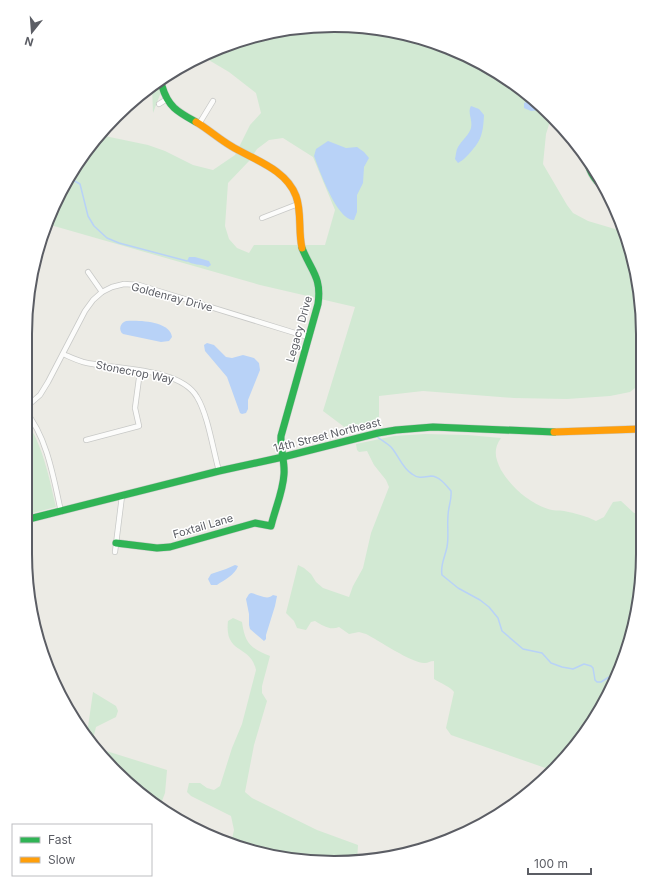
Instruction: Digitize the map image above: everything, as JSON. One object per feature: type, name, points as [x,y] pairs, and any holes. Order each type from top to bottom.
[{"type":"street","name":"Legacy Drive","points":[[162,86],[167,99],[179,113],[236,149],[279,173],[293,190],[298,204],[301,244],[305,256],[319,280],[320,287],[318,304],[281,436],[280,446],[283,457],[284,471],[283,483],[270,526]]},
{"type":"street","points":[[159,104],[167,99]]},
{"type":"street","points":[[198,124],[213,101]]},
{"type":"street","points":[[262,218],[298,204]]},
{"type":"street","points":[[88,272],[102,292]]},
{"type":"street","name":"Goldenray Drive","points":[[32,401],[44,390],[90,303],[102,292],[118,285],[139,285],[308,337]]},
{"type":"street","name":"Stonecrop Way","points":[[63,354],[85,363],[164,375],[178,380],[188,386],[195,394],[202,407],[219,471]]},
{"type":"street","points":[[86,440],[139,426],[135,408],[140,371]]},
{"type":"street","points":[[32,421],[41,438],[61,512]]},
{"type":"street","name":"14th Street Northeast","points":[[32,518],[219,471],[283,457],[378,433],[419,427],[545,432],[636,429]]},
{"type":"street","points":[[115,552],[122,496]]},
{"type":"street","name":"Foxtail Lane","points":[[116,543],[157,548],[170,547],[255,523],[270,526]]},
{"type":"green space","points":[[314,33],[354,33],[412,42],[450,55],[485,72],[518,94],[550,122],[546,134],[543,164],[567,205],[573,213],[588,221],[617,230],[626,256],[633,295],[636,334],[636,387],[630,392],[610,396],[567,399],[514,398],[423,391],[379,396],[379,422],[347,429],[323,411],[355,307],[260,285],[52,225],[72,183],[94,150],[106,136],[148,145],[165,151],[193,165],[213,170],[235,155],[250,125],[261,113],[256,93],[229,72],[208,59],[237,48],[275,38]],"holes":[[[283,138],[313,157],[335,210],[325,245],[254,245],[249,253],[237,248],[229,239],[225,226],[228,183],[249,161],[257,149],[269,140]]]},
{"type":"green space","points":[[164,84],[153,113],[152,92]]},
{"type":"green space","points":[[32,431],[41,450],[56,507],[32,513]]},
{"type":"green space","points":[[425,434],[468,435],[501,438],[498,442],[496,454],[497,461],[505,477],[521,494],[541,506],[552,510],[576,514],[596,521],[604,517],[613,502],[621,501],[634,513],[636,513],[636,554],[633,593],[626,632],[620,651],[605,688],[596,705],[574,738],[547,769],[451,735],[446,728],[454,692],[434,679],[434,661],[426,663],[412,660],[366,634],[359,632],[349,634],[339,627],[329,628],[315,621],[311,622],[306,630],[297,628],[294,621],[286,613],[298,565],[311,574],[316,582],[323,588],[349,597],[363,568],[371,533],[389,487],[386,480],[374,465],[367,451],[359,452],[356,444],[394,436]]},
{"type":"green space","points":[[233,618],[242,622],[245,635],[250,644],[270,656],[262,686],[262,693],[267,701],[254,745],[245,792],[252,798],[317,830],[358,845],[357,855],[334,856],[295,853],[256,846],[237,840],[232,838],[234,830],[231,816],[191,796],[187,792],[189,783],[200,783],[207,788],[214,790],[220,786],[232,748],[242,724],[256,670],[249,656],[234,645],[230,639],[228,632],[228,621]]},
{"type":"green space","points":[[93,692],[116,706],[118,711],[116,717],[96,727],[94,735],[95,739],[88,729]]},
{"type":"green space","points":[[105,751],[167,770],[165,793],[162,802],[120,768]]},
{"type":"water","points":[[527,102],[537,110],[531,111],[524,108],[524,103]]},
{"type":"water","points":[[471,106],[479,109],[484,115],[482,133],[479,141],[472,150],[458,163],[455,159],[457,150],[471,128]]},
{"type":"water","points":[[328,141],[346,148],[357,147],[369,158],[364,167],[363,183],[357,195],[357,212],[354,220],[348,218],[335,204],[324,182],[314,156],[316,149]]},
{"type":"water","points":[[189,257],[209,261],[211,265],[208,267],[191,263],[187,261]]},
{"type":"water","points":[[126,321],[145,321],[160,325],[170,332],[172,337],[169,341],[161,342],[123,334],[120,327],[122,323]]},
{"type":"water","points":[[207,343],[214,345],[226,357],[232,358],[243,355],[254,358],[259,363],[260,370],[248,400],[248,409],[246,413],[240,413],[227,377],[205,351],[204,345]]},
{"type":"water","points":[[235,565],[238,566],[232,575],[217,585],[211,585],[208,579],[211,574]]},
{"type":"water","points":[[251,593],[265,597],[271,597],[273,595],[277,596],[266,639],[264,641],[250,629],[246,599]]},
{"type":"waterway","points":[[74,181],[80,184],[88,216],[94,226],[107,238],[119,243],[187,261]]},
{"type":"waterway","points":[[376,436],[391,447],[403,465],[414,476],[434,476],[442,481],[451,491],[448,513],[448,543],[442,564],[442,575],[458,588],[480,600],[489,607],[498,618],[502,631],[523,649],[542,653],[551,663],[562,667],[573,669],[584,664],[591,666],[597,682],[601,682],[610,677]]},
{"type":"traffic: fast","points":[[162,86],[167,99],[174,108],[196,122]]},
{"type":"traffic: fast","points":[[116,543],[157,548],[170,547],[255,523],[271,526],[281,494],[283,481],[284,469],[281,436],[318,304],[319,295],[317,280],[302,248]]},
{"type":"traffic: fast","points":[[32,518],[219,471],[396,430],[433,427],[554,432]]},
{"type":"traffic: slow","points":[[196,122],[231,146],[268,166],[285,179],[291,187],[298,202],[302,248]]},
{"type":"traffic: slow","points":[[554,432],[636,429]]}]
